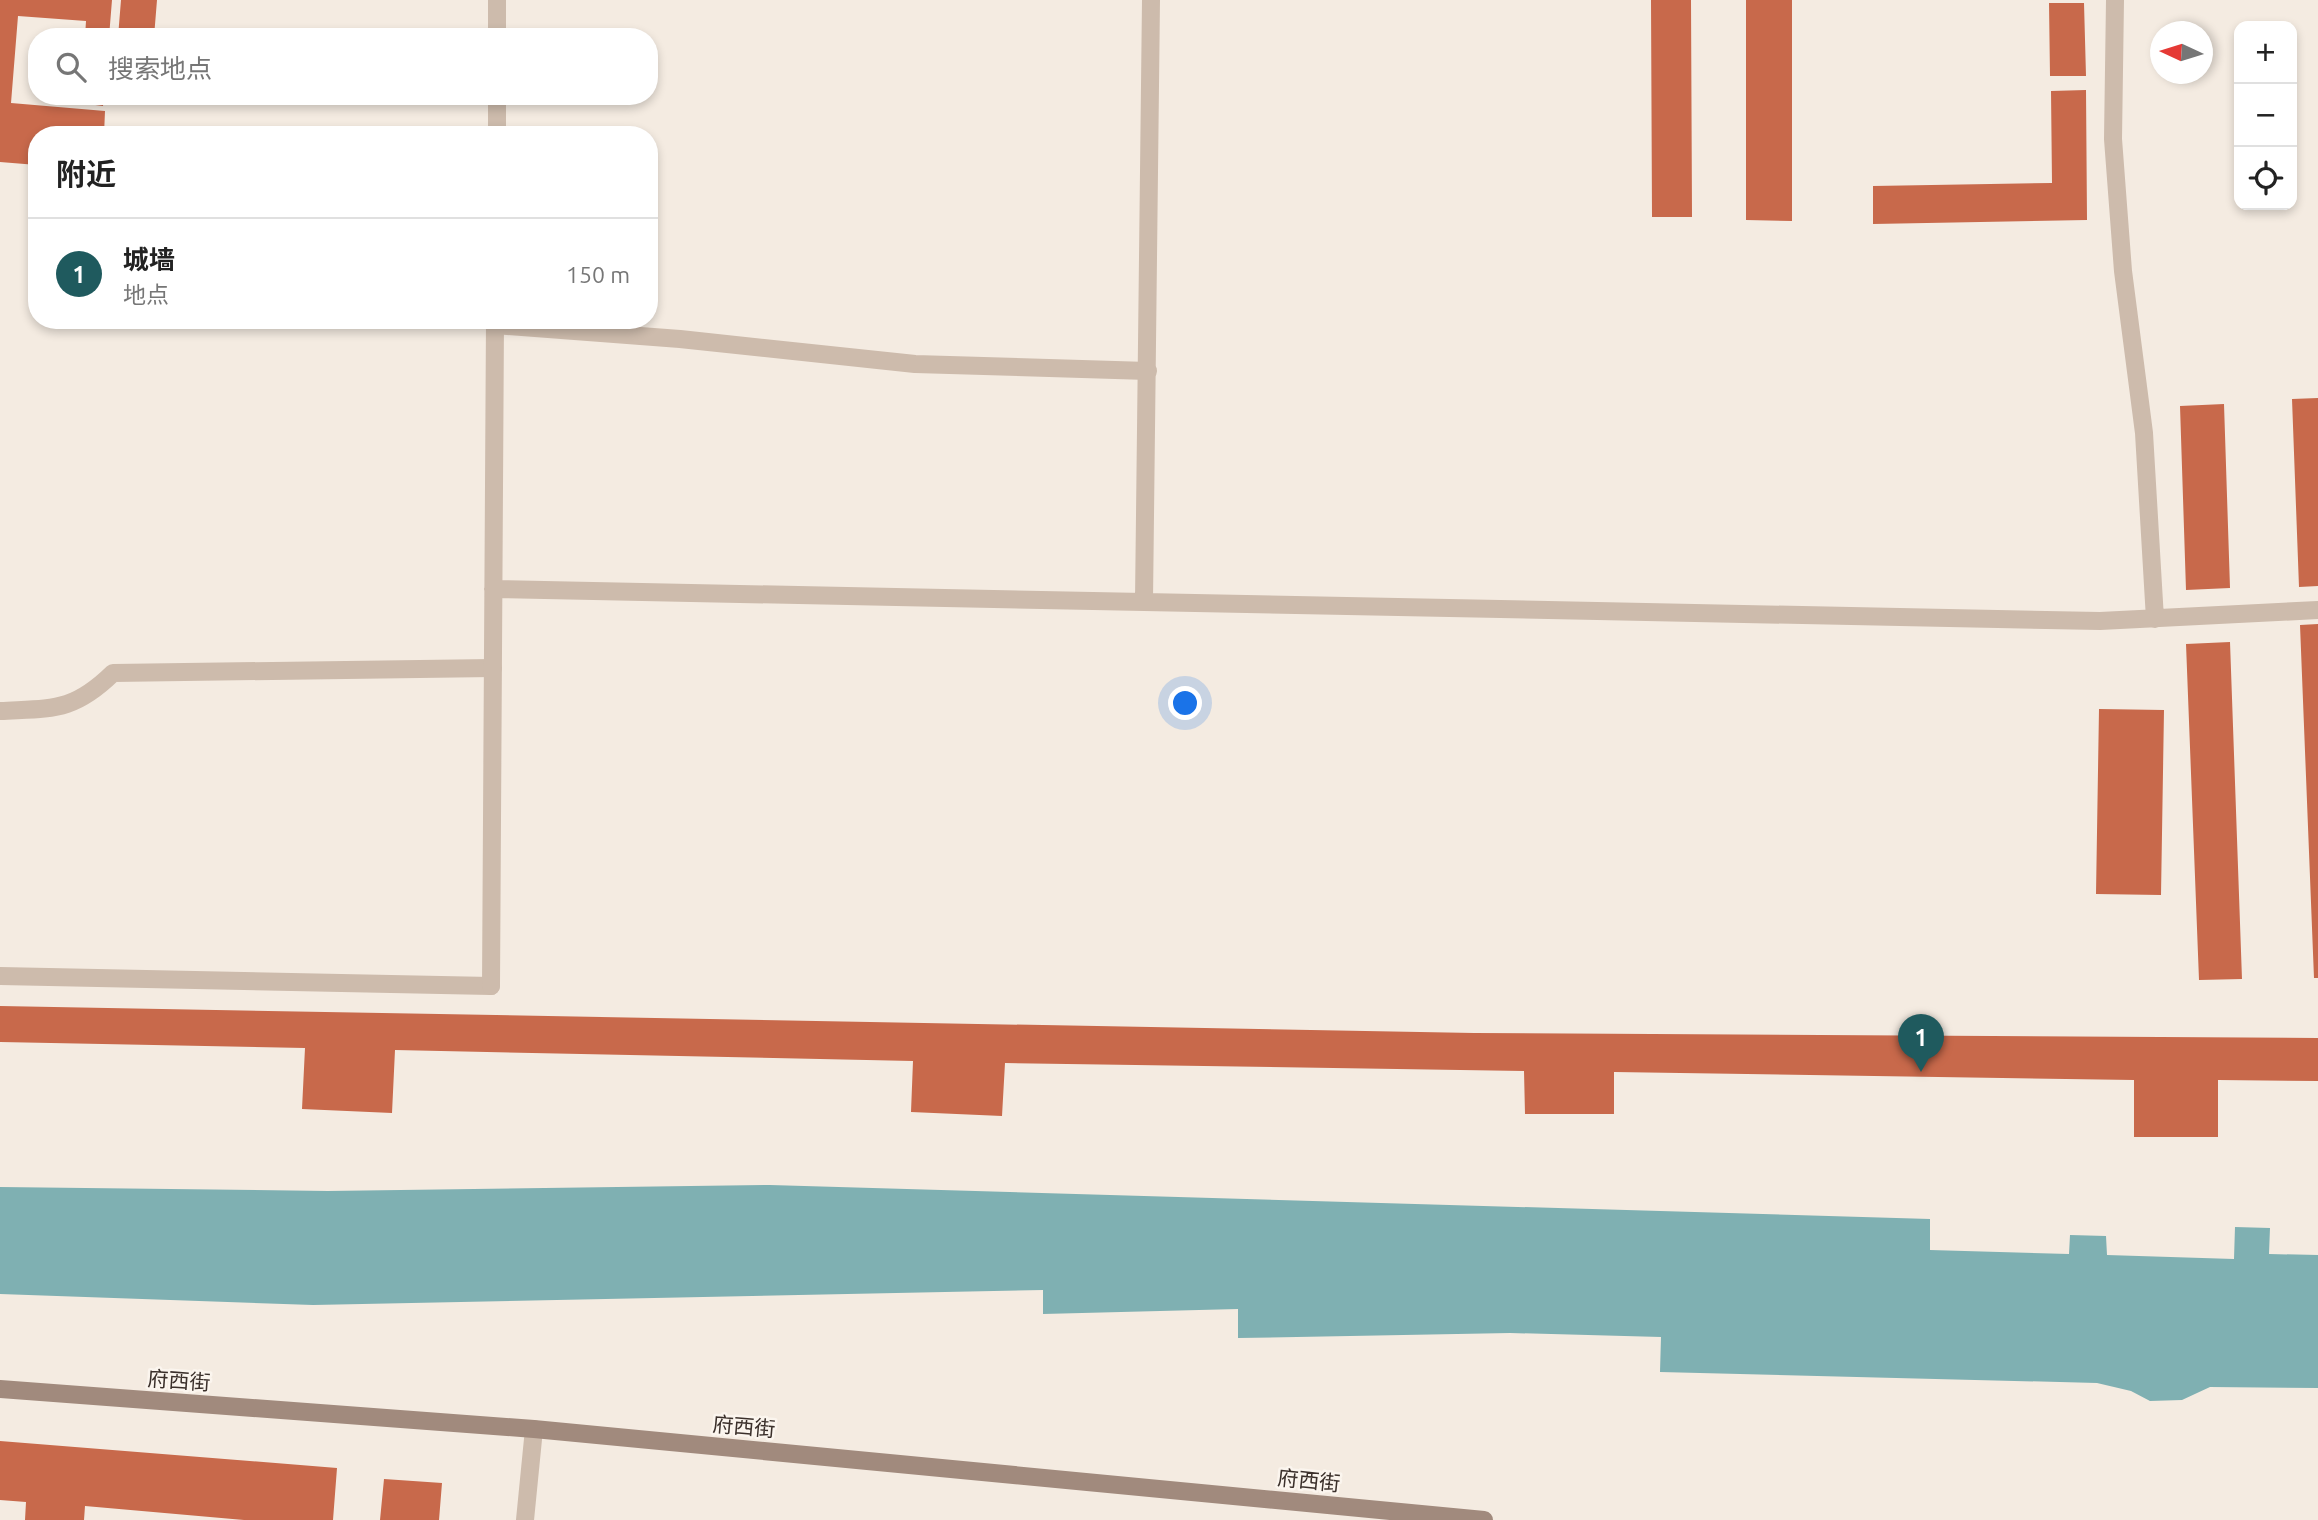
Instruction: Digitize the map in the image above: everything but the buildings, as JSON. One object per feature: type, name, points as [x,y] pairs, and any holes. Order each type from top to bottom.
[{"type":"street","points":[[497,0],[497,28]]},
{"type":"street","points":[[1144,601],[1151,0]]},
{"type":"street","points":[[2115,0],[2113,139],[2123,271],[2144,433],[2155,620]]},
{"type":"street","points":[[496,126],[497,105]]},
{"type":"street","points":[[0,976],[491,986],[495,329]]},
{"type":"street","points":[[571,329],[915,364],[1148,371]]},
{"type":"street","points":[[493,589],[2155,620],[2318,610]]},
{"type":"street","points":[[0,711],[71,704],[82,700],[113,673],[492,668]]},
{"type":"street","name":"府西街","points":[[0,1389],[534,1429],[1484,1520]]},
{"type":"street","points":[[525,1520],[534,1429]]},
{"type":"water","points":[[770,1185],[1930,1219],[1930,1250],[2069,1254],[2070,1235],[2106,1236],[2107,1255],[2234,1259],[2235,1227],[2270,1228],[2269,1254],[2318,1255],[2318,1388],[2210,1387],[2182,1400],[2150,1401],[2131,1391],[2097,1383],[1660,1372],[1661,1337],[1510,1333],[1238,1338],[1238,1309],[1043,1314],[1043,1290],[313,1305],[0,1294],[0,1187],[328,1191]]},
{"type":"place","name":"城墙","points":[[1921,1072]]}]
